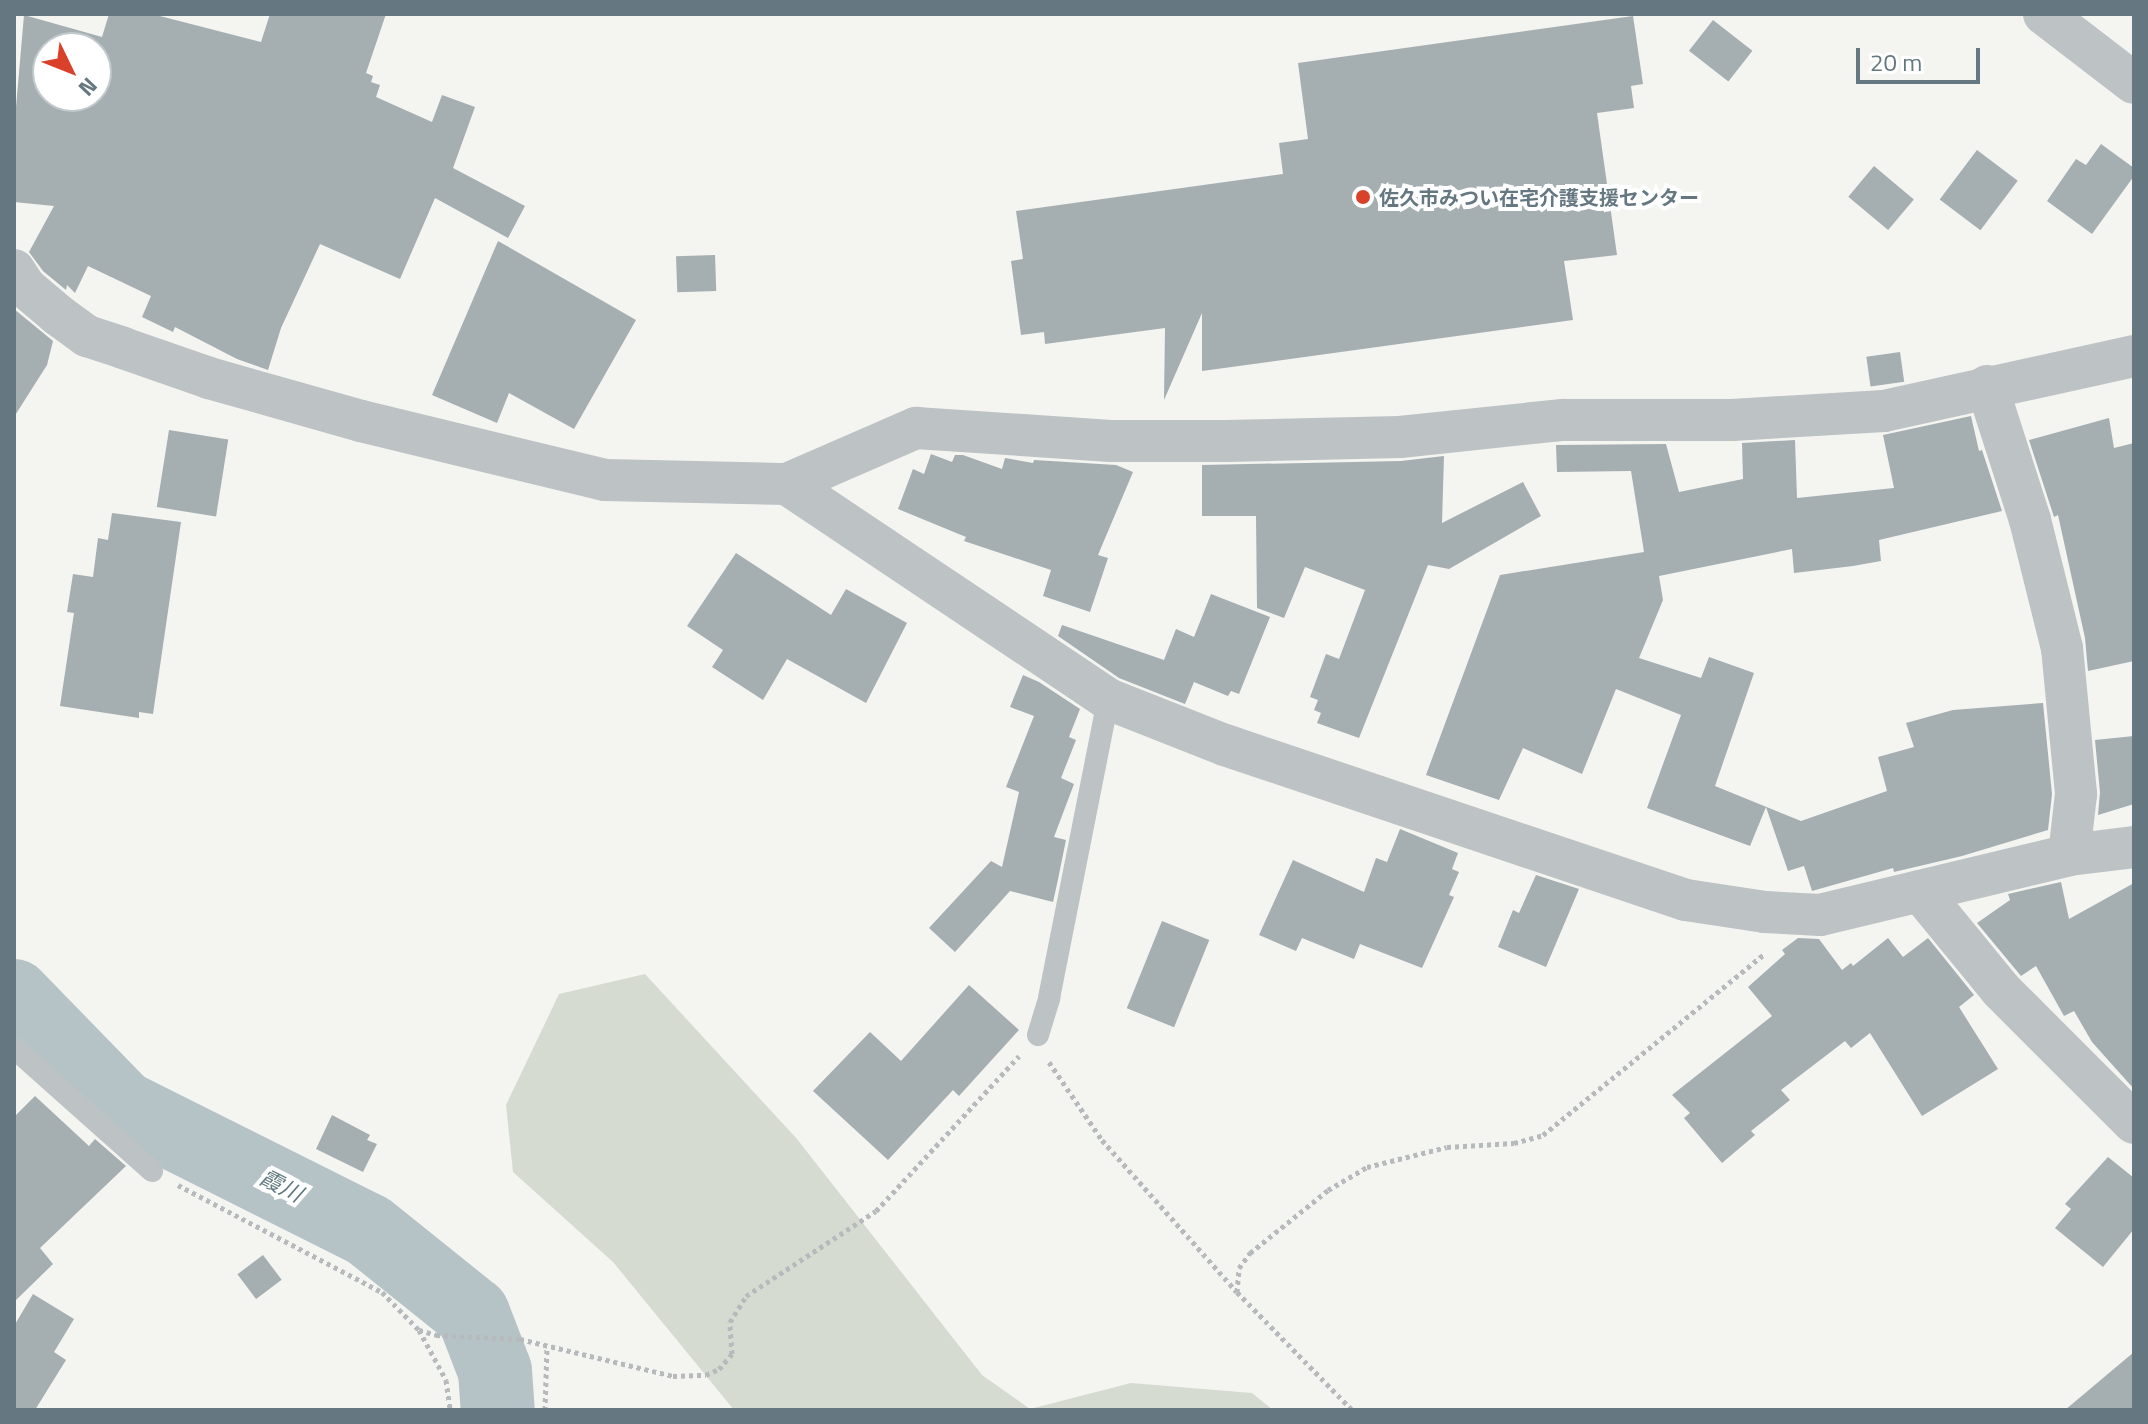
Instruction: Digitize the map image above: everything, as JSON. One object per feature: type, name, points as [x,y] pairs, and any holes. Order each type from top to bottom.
[{"type":"street","points":[[2044,14],[2134,83]]},
{"type":"street","points":[[14,270],[25,287],[87,336],[209,378],[361,421],[605,480],[787,484],[916,428],[1111,441],[1400,437],[1563,420],[1732,420],[1884,411],[2134,356]]},
{"type":"street","points":[[1987,386],[2030,520],[2062,648],[2076,794],[2069,855]]},
{"type":"street","points":[[787,484],[1108,699],[1225,745],[1686,900],[1820,915],[2069,855],[2134,847]]},
{"type":"street","points":[[1920,891],[2001,990],[2134,1123]]},
{"type":"lane","points":[[1038,1035],[1052,984],[1108,699]]},
{"type":"lane","points":[[14,1048],[152,1171]]},
{"type":"path","points":[[1237,1292],[1239,1268],[1250,1253],[1328,1190],[1367,1167],[1447,1147],[1514,1143],[1543,1135],[1783,938],[1791,914]]},
{"type":"path","points":[[419,1330],[436,1335],[520,1339],[673,1376],[706,1375],[719,1369],[732,1354],[730,1322],[746,1296],[876,1211],[1038,1035],[1062,1086],[1102,1140],[1237,1292],[1352,1410]]},
{"type":"path","points":[[152,1171],[382,1292],[419,1330],[446,1380],[450,1410]]},
{"type":"path","points":[[545,1410],[547,1347]]},
{"type":"shaded area","points":[[645,974],[797,1139],[982,1375],[1030,1409],[1131,1383],[1252,1393],[1273,1410],[734,1410],[613,1262],[513,1172],[506,1105],[559,994]]},
{"type":"building","points":[[109,14],[152,14],[261,42],[270,14],[386,14],[366,73],[373,76],[371,82],[380,85],[376,97],[432,122],[442,95],[475,107],[453,168],[525,206],[508,238],[435,198],[400,279],[320,244],[281,328],[268,370],[237,359],[175,327],[173,332],[142,317],[151,296],[88,266],[75,293],[67,285],[66,290],[43,271],[29,252],[54,206],[14,202],[14,130],[24,15],[84,32],[32,32],[32,112],[112,112],[112,32],[104,32]]},
{"type":"building","name":"佐久市みつい在宅介護支援センター","points":[[1633,16],[1643,84],[1631,86],[1634,108],[1597,113],[1617,255],[1564,261],[1573,320],[1202,371],[1202,313],[1164,400],[1165,328],[1045,344],[1044,332],[1021,335],[1011,261],[1023,259],[1016,211],[1283,174],[1279,143],[1308,139],[1298,63]]},
{"type":"building","points":[[1713,20],[1752,51],[1728,82],[1689,51]]},
{"type":"building","points":[[2101,144],[2134,168],[2134,176],[2092,234],[2047,201],[2076,159],[2086,165]]},
{"type":"building","points":[[1977,150],[2018,181],[1980,230],[1940,200]]},
{"type":"building","points":[[1874,166],[1914,199],[1888,230],[1848,197]]},
{"type":"building","points":[[498,241],[636,320],[574,429],[509,393],[497,423],[432,395]]},
{"type":"building","points":[[715,255],[716,291],[677,292],[676,256]]},
{"type":"building","points":[[14,309],[53,341],[47,365],[14,417]]},
{"type":"building","points":[[1900,352],[1904,382],[1871,386],[1866,357]]},
{"type":"building","points":[[1971,416],[1979,451],[1982,450],[2002,511],[1879,540],[1881,561],[1794,573],[1792,549],[1659,576],[1663,600],[1639,658],[1701,678],[1709,657],[1754,673],[1715,786],[1801,821],[1887,791],[1878,757],[1914,747],[1906,723],[1953,710],[2043,703],[2052,794],[2048,830],[1962,856],[1894,872],[1893,868],[1812,891],[1804,866],[1788,871],[1766,807],[1750,846],[1647,808],[1681,715],[1616,689],[1582,774],[1523,748],[1499,800],[1426,775],[1500,575],[1644,552],[1631,471],[1557,472],[1556,445],[1666,444],[1679,492],[1743,479],[1742,443],[1795,440],[1797,498],[1894,488],[1883,435]]},
{"type":"building","points":[[2109,418],[2114,448],[2134,443],[2134,661],[2088,671],[2085,638],[2058,515],[2054,517],[2029,440]]},
{"type":"building","points":[[169,430],[228,439],[216,516],[157,507]]},
{"type":"building","points":[[931,454],[952,462],[955,455],[963,455],[1002,469],[1005,458],[1033,463],[1034,460],[1116,465],[1133,472],[1098,555],[1108,558],[1090,612],[1043,596],[1051,570],[964,541],[966,537],[898,509],[913,469],[924,474]]},
{"type":"building","points":[[1444,456],[1442,523],[1523,482],[1541,516],[1449,569],[1428,565],[1359,738],[1317,723],[1321,713],[1314,710],[1318,700],[1310,697],[1326,654],[1339,659],[1365,590],[1305,567],[1284,618],[1257,608],[1256,516],[1202,516],[1202,465],[1401,461]]},
{"type":"building","points":[[112,513],[181,522],[153,714],[139,712],[139,718],[60,706],[74,613],[67,612],[73,574],[93,577],[98,538],[108,540]]},
{"type":"building","points":[[736,553],[831,615],[846,589],[907,623],[866,703],[787,659],[763,700],[712,667],[723,650],[687,626]]},
{"type":"building","points":[[1211,594],[1270,617],[1239,694],[1231,691],[1228,696],[1194,682],[1185,704],[1119,678],[1058,636],[1062,625],[1164,660],[1176,629],[1194,637]]},
{"type":"building","points":[[1023,675],[1080,709],[1069,737],[1076,740],[1061,778],[1074,784],[1054,837],[1066,840],[1053,902],[1010,891],[955,952],[929,928],[991,861],[1002,867],[1019,792],[1006,787],[1034,716],[1010,707]]},
{"type":"building","points":[[2134,736],[2134,804],[2098,815],[2100,792],[2095,740]]},
{"type":"building","points":[[1400,829],[1458,853],[1452,869],[1459,872],[1449,895],[1454,897],[1422,968],[1360,944],[1354,959],[1302,938],[1296,951],[1259,935],[1293,860],[1364,892],[1376,858],[1387,862]]},
{"type":"building","points":[[1536,875],[1579,889],[1546,967],[1498,947],[1513,910],[1519,913]]},
{"type":"building","points":[[2061,882],[2069,919],[2134,883],[2134,1089],[2092,1042],[2074,1011],[2064,1016],[2036,966],[2021,976],[1977,923],[2010,900],[2008,894]]},
{"type":"building","points":[[1162,921],[1209,940],[1174,1027],[1127,1008]]},
{"type":"building","points":[[1798,938],[1819,939],[1842,970],[1851,963],[1853,966],[1888,938],[1903,957],[1928,938],[1974,995],[1959,1007],[1998,1069],[1922,1116],[1870,1033],[1851,1048],[1845,1041],[1781,1090],[1790,1100],[1751,1131],[1755,1135],[1722,1163],[1684,1118],[1690,1113],[1672,1095],[1772,1016],[1748,987],[1785,954],[1782,950]]},
{"type":"building","points":[[969,985],[1019,1030],[959,1096],[953,1090],[888,1160],[813,1091],[870,1032],[901,1061]]},
{"type":"building","points":[[35,1096],[89,1146],[95,1139],[126,1166],[40,1248],[53,1264],[14,1302],[14,1117]]},
{"type":"building","points":[[332,1115],[370,1135],[367,1140],[377,1144],[363,1172],[316,1149]]},
{"type":"building","points":[[2108,1157],[2134,1178],[2134,1229],[2103,1267],[2055,1228],[2071,1209],[2065,1204]]},
{"type":"building","points":[[263,1255],[282,1280],[256,1299],[237,1274]]},
{"type":"building","points":[[33,1294],[74,1319],[54,1352],[66,1360],[35,1410],[14,1410],[14,1326]]},
{"type":"building","points":[[2134,1352],[2134,1410],[2065,1410]]},
{"type":"waterway","name":"霞川","points":[[14,996],[122,1107],[368,1230],[473,1314],[495,1371],[498,1410]]},
{"type":"place","name":"佐久市みつい在宅介護支援センター","points":[[1363,197]]}]
